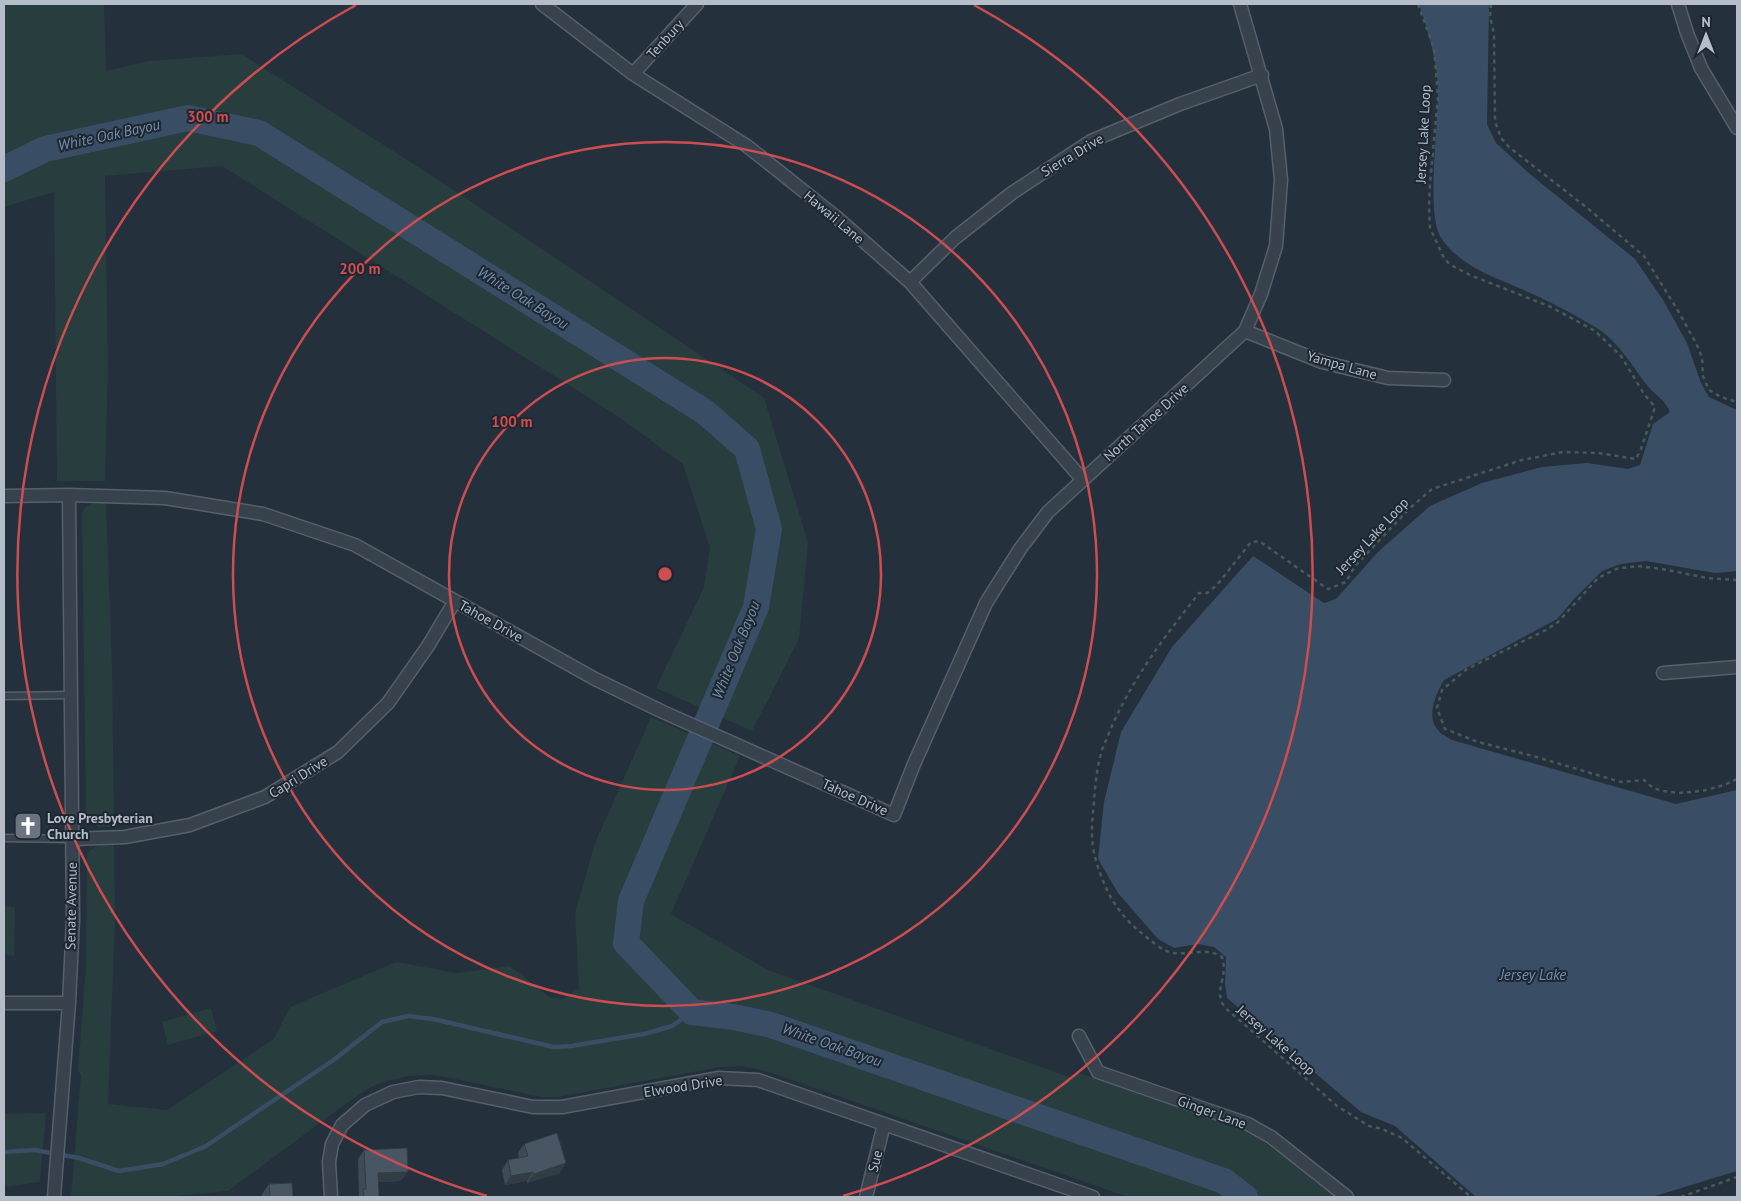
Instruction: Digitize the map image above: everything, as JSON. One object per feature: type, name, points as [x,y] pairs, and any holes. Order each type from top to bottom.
[{"type":"street","name":"Hawaii Lane","points":[[542,4],[632,74],[747,146],[835,216],[910,282],[1083,480]]},
{"type":"street","name":"Tenbury","points":[[632,74],[697,4]]},
{"type":"street","name":"North Tahoe Drive","points":[[894,815],[914,764],[986,603],[1020,549],[1048,512],[1245,331],[1261,294],[1276,246],[1281,180],[1276,129],[1240,4]]},
{"type":"street","points":[[1678,4],[1701,68],[1737,128]]},
{"type":"street","name":"Sierra Drive","points":[[910,282],[955,238],[1012,193],[1091,140],[1180,104],[1262,75]]},
{"type":"street","name":"Yampa Lane","points":[[1245,331],[1322,362],[1388,378],[1444,380]]},
{"type":"street","name":"Tahoe Drive","points":[[4,496],[69,495],[165,498],[263,514],[355,545],[595,679],[663,712],[894,815]]},
{"type":"street","name":"Senate Avenue","points":[[54,1197],[69,1003],[73,919],[69,495]]},
{"type":"street","name":"Capri Drive","points":[[72,839],[125,837],[190,824],[265,798],[338,752],[388,703],[428,646],[455,601]]},
{"type":"street","points":[[1663,673],[1737,667]]},
{"type":"street","points":[[4,1003],[69,1003]]},
{"type":"street","name":"Ginger Lane","points":[[1080,1036],[1098,1072],[1248,1124],[1271,1138],[1347,1197]]},
{"type":"street","name":"Elwood Drive","points":[[331,1197],[329,1162],[332,1144],[342,1125],[365,1105],[393,1092],[419,1087],[442,1088],[533,1107],[562,1107],[720,1078],[758,1080],[1093,1197]]},
{"type":"street","name":"Sue","points":[[866,1197],[884,1124]]},
{"type":"lane","points":[[4,696],[71,695]]},
{"type":"lane","points":[[4,831],[4,838],[72,839]]},
{"type":"path","name":"Jersey Lake Loop","points":[[1418,4],[1434,48],[1438,96],[1429,206],[1430,228],[1443,256],[1449,264],[1470,275],[1551,307],[1588,327],[1621,356],[1644,394],[1655,406],[1641,449],[1636,459],[1598,453],[1563,452],[1522,460],[1432,489],[1410,508],[1355,566],[1346,582],[1334,588],[1328,589],[1258,541],[1251,542],[1217,584],[1207,593],[1199,593],[1170,629],[1136,678],[1102,749],[1096,777],[1090,830],[1093,855],[1106,888],[1118,911],[1125,918],[1167,951],[1174,953],[1208,951],[1222,957],[1224,967],[1219,994],[1225,1009],[1337,1106],[1369,1126],[1382,1129],[1402,1138],[1471,1197]]},
{"type":"path","points":[[1491,4],[1490,17],[1494,34],[1495,121],[1501,138],[1644,256],[1673,301],[1696,343],[1702,357],[1703,376],[1710,390],[1721,397],[1737,402]]},
{"type":"path","points":[[1737,580],[1707,578],[1662,568],[1637,566],[1616,569],[1598,578],[1558,622],[1467,670],[1442,690],[1437,708],[1445,729],[1478,742],[1621,782],[1644,780],[1653,788],[1678,793],[1724,785],[1737,779]]},
{"type":"path","points":[[1681,1197],[1737,1177]]},
{"type":"green space","points":[[4,4],[104,4],[106,71],[148,61],[242,54],[457,192],[764,398],[808,542],[799,639],[752,731],[656,688],[704,587],[710,548],[683,464],[619,417],[222,166],[105,176],[108,366],[105,481],[57,481],[54,192],[4,207]]},
{"type":"green space","points":[[92,503],[106,503],[112,664],[114,826],[99,827],[87,821],[86,812],[82,514],[84,508]]},
{"type":"green space","points":[[651,717],[740,756],[671,914],[768,970],[1072,1078],[1076,1072],[1237,1127],[1276,1150],[1335,1197],[1128,1197],[766,1071],[741,1066],[720,1067],[558,1097],[541,1097],[430,1075],[409,1076],[371,1087],[228,1191],[163,1197],[71,1197],[81,1075],[78,1071],[86,966],[87,854],[93,848],[114,845],[115,919],[108,1104],[167,1110],[274,1039],[290,1007],[396,962],[457,973],[510,966],[549,997],[563,999],[579,988],[575,913],[595,843]]},
{"type":"green space","points":[[4,906],[15,907],[14,956],[4,955]]},
{"type":"green space","points":[[211,1008],[217,1031],[168,1045],[162,1022]]},
{"type":"green space","points":[[46,1113],[40,1182],[4,1187],[4,1114]]},
{"type":"water","name":"Jersey Lake","points":[[1419,4],[1489,4],[1487,124],[1496,143],[1531,175],[1635,259],[1663,300],[1687,343],[1701,383],[1709,397],[1737,410],[1737,571],[1715,573],[1646,561],[1621,564],[1602,571],[1557,619],[1444,680],[1435,699],[1432,712],[1435,725],[1440,732],[1452,740],[1676,804],[1737,790],[1737,1171],[1652,1197],[1476,1197],[1395,1126],[1361,1112],[1227,998],[1225,984],[1226,957],[1214,947],[1198,944],[1174,948],[1158,939],[1118,893],[1098,859],[1104,802],[1121,732],[1172,647],[1253,556],[1324,603],[1336,599],[1378,552],[1430,506],[1482,483],[1542,467],[1587,463],[1628,469],[1640,465],[1653,424],[1670,412],[1623,353],[1603,332],[1562,308],[1468,264],[1448,247],[1440,236],[1436,224],[1433,187],[1438,89],[1432,46]]},
{"type":"building","points":[[557,1133],[566,1163],[534,1174],[533,1172],[511,1176],[508,1160],[528,1156],[524,1144]]},
{"type":"building","points":[[407,1148],[408,1172],[378,1173],[379,1197],[364,1197],[363,1189],[366,1189],[364,1150]]},
{"type":"building","points":[[292,1183],[293,1197],[270,1197],[269,1184]]},
{"type":"waterway","name":"White Oak Bayou","points":[[4,169],[45,149],[188,118],[259,133],[705,412],[747,449],[769,529],[756,607],[631,901],[626,943],[692,1012],[734,1017],[771,1025],[1224,1181],[1245,1197]]},
{"type":"waterway","points":[[4,1152],[35,1150],[79,1158],[119,1171],[163,1164],[206,1146],[335,1059],[382,1022],[408,1016],[433,1019],[554,1047],[644,1034],[672,1026],[692,1012]]},
{"type":"place","name":"Love Presbyterian Church","points":[[28,826]]}]
